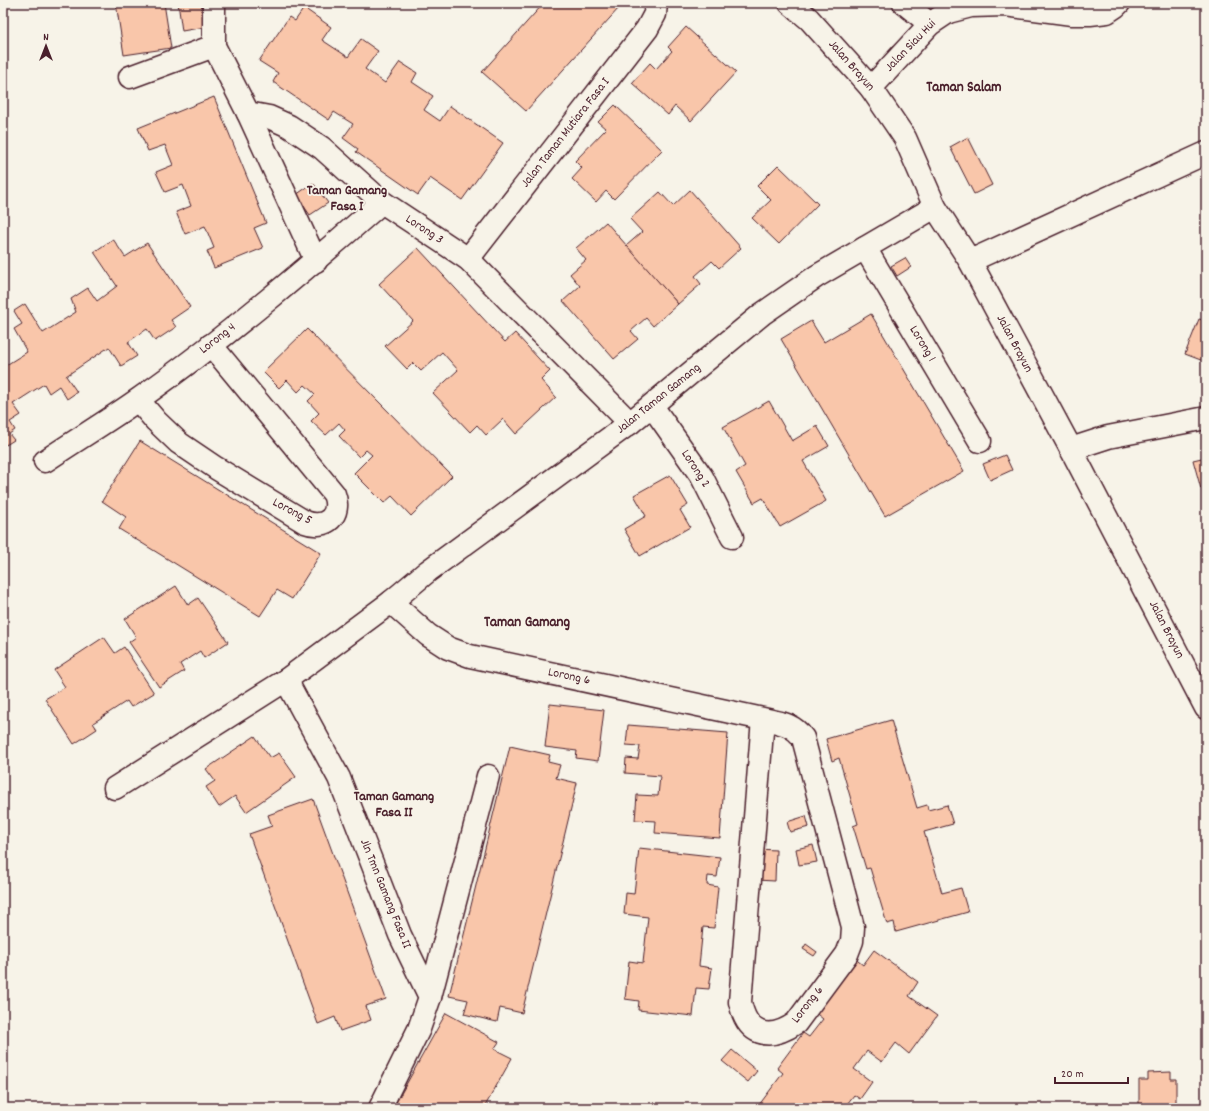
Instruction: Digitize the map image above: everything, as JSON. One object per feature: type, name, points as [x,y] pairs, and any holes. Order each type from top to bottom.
[{"type":"street","points":[[214,3],[214,46],[248,113],[316,261]]},
{"type":"street","name":"Jalan Taman Mutiara Fasa I","points":[[468,258],[647,29],[655,14],[656,3]]},
{"type":"street","name":"Jalan Brayun","points":[[790,3],[809,19],[871,88],[905,138],[935,207],[970,261],[1071,449],[1206,708]]},
{"type":"street","points":[[904,3],[930,24]]},
{"type":"street","name":"Jalan Siau Hui","points":[[871,88],[930,24],[948,12],[971,6],[1005,5],[1072,14],[1090,14],[1107,12],[1119,3]]},
{"type":"street","points":[[130,77],[214,46]]},
{"type":"street","name":"Lorong 3","points":[[248,113],[269,117],[296,130],[322,148],[382,202],[468,258],[630,423]]},
{"type":"street","points":[[970,261],[1206,153]]},
{"type":"street","name":"Lorong 4","points":[[45,461],[138,400],[211,345],[316,261],[382,202]]},
{"type":"street","name":"Jalan Taman Gamang","points":[[115,788],[286,680],[391,602],[428,571],[630,423],[762,314],[817,276],[935,207]]},
{"type":"street","name":"Lorong 1","points":[[865,248],[980,441]]},
{"type":"street","name":"Lorong 5","points":[[138,400],[156,421],[179,443],[216,468],[305,522],[318,525],[330,519],[336,508],[334,494],[211,345]]},
{"type":"street","name":"Lorong 2","points":[[652,406],[702,477],[732,537]]},
{"type":"street","points":[[1071,449],[1108,437],[1206,418]]},
{"type":"street","name":"Lorong 6","points":[[391,602],[428,635],[448,648],[470,656],[791,725],[798,731],[803,738],[853,927],[852,941],[847,954],[796,1023],[786,1030],[767,1034],[760,1033],[749,1024],[743,1014],[740,1002],[763,719]]},
{"type":"street","name":"Jln Tmn Gamang Fasa II","points":[[286,680],[339,778],[400,935],[430,997]]},
{"type":"street","points":[[380,1108],[419,1029],[430,997],[488,776]]},
{"type":"building","points":[[116,3],[164,3],[171,48],[124,55]]},
{"type":"building","points":[[178,3],[201,3],[205,27],[182,31]]},
{"type":"building","points":[[544,3],[613,3],[619,8],[526,111],[482,72]]},
{"type":"building","points":[[304,8],[331,27],[322,40],[348,57],[361,39],[378,51],[365,69],[385,83],[400,62],[417,73],[412,82],[433,96],[424,110],[440,121],[450,106],[503,143],[462,200],[430,178],[418,195],[356,152],[358,149],[343,138],[353,124],[334,112],[329,120],[273,82],[278,73],[259,61],[289,17],[295,21]]},
{"type":"building","points":[[686,27],[736,72],[691,121],[675,106],[668,115],[632,83],[650,63],[656,69],[672,51],[668,47]]},
{"type":"building","points":[[214,97],[266,223],[254,228],[263,248],[214,268],[207,251],[214,248],[205,226],[185,234],[176,212],[191,206],[183,185],[165,192],[156,172],[173,165],[165,145],[148,151],[138,128]]},
{"type":"building","points":[[615,105],[662,150],[614,199],[606,191],[596,202],[572,179],[582,168],[575,161],[606,129],[598,122]]},
{"type":"building","points":[[968,137],[992,185],[974,194],[950,147]]},
{"type":"building","points":[[778,165],[818,204],[779,244],[752,218],[771,200],[757,186]]},
{"type":"building","points":[[313,183],[328,203],[310,215],[296,195]]},
{"type":"building","points":[[690,190],[741,248],[719,268],[712,261],[695,276],[701,284],[678,304],[626,246],[642,232],[630,219],[660,192],[673,206]]},
{"type":"building","points":[[606,222],[678,304],[653,326],[646,318],[631,331],[638,339],[614,359],[563,301],[580,286],[570,274],[586,260],[576,248]]},
{"type":"building","points":[[113,239],[125,257],[147,243],[190,307],[171,320],[176,327],[155,341],[147,329],[128,342],[137,356],[121,366],[109,347],[66,376],[77,392],[67,399],[59,386],[49,393],[44,384],[13,404],[21,415],[10,422],[15,430],[9,434],[14,440],[6,445],[3,440],[3,367],[27,352],[14,329],[22,324],[14,311],[25,304],[43,333],[76,312],[71,299],[88,288],[97,301],[117,286],[94,252]]},
{"type":"building","points":[[418,248],[505,342],[515,333],[550,371],[541,380],[556,397],[516,434],[503,419],[486,435],[477,425],[470,432],[433,393],[458,370],[442,352],[421,371],[413,363],[407,369],[385,346],[413,321],[379,284]]},
{"type":"building","points":[[905,258],[911,267],[897,276],[891,266]]},
{"type":"building","points":[[1206,313],[1206,362],[1185,354],[1199,319],[1203,320]]},
{"type":"building","points":[[871,314],[964,471],[885,516],[781,339],[811,321],[824,342]]},
{"type":"building","points":[[307,329],[452,476],[411,516],[392,496],[384,503],[354,473],[372,455],[366,450],[359,457],[339,436],[345,430],[339,423],[326,435],[311,421],[319,413],[308,401],[315,394],[305,385],[298,392],[287,380],[279,388],[263,372]]},
{"type":"building","points":[[769,401],[792,441],[817,426],[829,446],[803,461],[826,501],[780,527],[763,498],[754,503],[736,472],[745,466],[723,427]]},
{"type":"building","points":[[140,441],[321,553],[292,599],[277,590],[260,616],[119,529],[126,517],[102,501]]},
{"type":"building","points":[[1005,455],[1012,470],[990,480],[983,464]]},
{"type":"building","points":[[1206,457],[1206,488],[1201,489],[1193,460]]},
{"type":"building","points":[[670,475],[688,505],[680,510],[690,527],[640,556],[624,529],[646,516],[634,495]]},
{"type":"building","points":[[176,586],[188,605],[198,598],[228,642],[204,658],[200,651],[180,664],[184,671],[159,687],[129,642],[136,637],[125,619]]},
{"type":"building","points":[[104,637],[115,653],[124,647],[154,693],[131,707],[127,701],[93,723],[97,729],[74,744],[45,699],[65,687],[54,670]]},
{"type":"building","points":[[550,704],[604,710],[598,761],[576,758],[577,751],[545,747]]},
{"type":"building","points":[[891,720],[917,808],[927,805],[928,810],[947,805],[953,824],[924,832],[942,893],[961,888],[968,912],[896,932],[894,922],[887,924],[870,868],[866,869],[853,826],[858,824],[839,758],[832,761],[826,739]]},
{"type":"building","points":[[628,725],[728,733],[720,838],[655,833],[656,821],[635,820],[637,795],[658,796],[660,776],[625,773],[626,758],[638,759],[640,746],[626,745]]},
{"type":"building","points":[[255,736],[270,758],[279,753],[296,777],[246,812],[235,796],[219,807],[206,787],[215,781],[206,769]]},
{"type":"building","points":[[510,746],[550,755],[548,762],[560,765],[556,778],[577,783],[522,1013],[500,1008],[497,1022],[464,1014],[468,1000],[449,996]]},
{"type":"building","points":[[313,799],[386,999],[366,1006],[371,1020],[340,1031],[335,1017],[318,1024],[249,834],[272,826],[268,815]]},
{"type":"building","points":[[806,816],[809,827],[790,832],[787,822]]},
{"type":"building","points":[[813,845],[817,862],[799,865],[796,849]]},
{"type":"building","points":[[639,848],[720,857],[717,877],[708,876],[707,885],[718,887],[714,928],[703,927],[699,966],[712,968],[709,989],[696,988],[693,1016],[638,1010],[639,1001],[625,999],[629,961],[643,963],[648,917],[624,914],[626,893],[634,894]]},
{"type":"building","points":[[758,849],[776,850],[775,881],[756,880]]},
{"type":"building","points":[[806,944],[817,952],[814,956],[803,949]]},
{"type":"building","points":[[874,950],[918,982],[909,996],[937,1016],[909,1054],[896,1043],[882,1062],[867,1051],[854,1069],[872,1082],[860,1099],[854,1095],[844,1108],[763,1108],[759,1105],[783,1073],[777,1068],[803,1033],[809,1037],[823,1019],[813,1011],[853,957],[863,965]]},
{"type":"building","points":[[446,1013],[499,1042],[494,1049],[512,1058],[484,1108],[393,1108]]},
{"type":"building","points":[[732,1050],[757,1071],[748,1082],[722,1061]]},
{"type":"building","points":[[1171,1072],[1171,1079],[1176,1079],[1176,1108],[1139,1108],[1139,1080],[1148,1080],[1148,1073]]},
{"type":"district","name":"Taman Salam","points":[[964,88]]},
{"type":"district","name":"Taman Gamang Fasa I","points":[[347,200]]},
{"type":"district","name":"Taman Gamang","points":[[527,623]]},
{"type":"district","name":"Taman Gamang Fasa II","points":[[394,806]]}]
